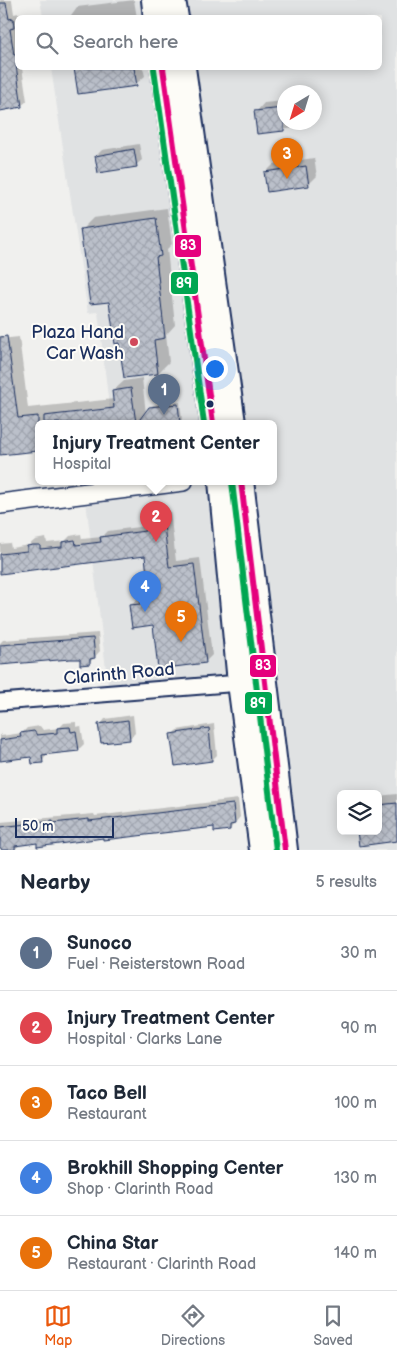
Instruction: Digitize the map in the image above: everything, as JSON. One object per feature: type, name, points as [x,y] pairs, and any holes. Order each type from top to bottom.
[{"type":"main road","points":[[154,0],[156,15]]},
{"type":"main road","points":[[175,0],[176,15]]},
{"type":"main road","points":[[163,70],[213,420]]},
{"type":"main road","points":[[183,70],[233,420]]},
{"type":"main road","points":[[182,200],[193,207],[200,245],[212,270]]},
{"type":"main road","points":[[220,485],[240,683],[262,850]]},
{"type":"main road","points":[[241,485],[285,850]]},
{"type":"main road","points":[[240,683],[252,687],[261,748],[275,769]]},
{"type":"street","points":[[0,504],[151,485]]},
{"type":"street","name":"Clarinth Road","points":[[0,702],[240,683]]},
{"type":"shaded area","points":[[40,0],[397,0],[397,850],[273,850],[249,677],[109,694],[85,493],[107,485],[277,485],[277,420],[111,420],[98,312],[88,313],[51,70],[382,70],[382,15],[43,15]]},
{"type":"building","points":[[0,3],[6,3],[9,19],[13,18],[14,28],[10,29],[22,107],[0,111]]},
{"type":"building","points":[[74,70],[134,70],[137,86],[78,94]]},
{"type":"building","points":[[277,109],[277,130],[284,131],[257,134],[254,111]]},
{"type":"building","points":[[134,149],[137,167],[98,173],[95,156]]},
{"type":"building","points":[[306,166],[309,186],[267,192],[264,172]]},
{"type":"building","points":[[156,218],[161,256],[156,257],[165,338],[154,340],[158,374],[124,378],[119,343],[115,344],[109,302],[90,304],[80,229]]},
{"type":"building","points":[[7,336],[18,418],[38,416],[38,420],[35,420],[35,451],[0,455],[0,337]]},
{"type":"building","points":[[131,388],[136,420],[44,420],[44,416],[114,408],[112,391]]},
{"type":"building","points":[[178,404],[180,420],[139,420],[149,407]]},
{"type":"building","points":[[163,517],[169,567],[194,564],[206,663],[158,669],[153,625],[132,628],[129,605],[141,604],[139,586],[148,585],[145,556],[0,574],[0,554],[27,551],[27,546],[33,545],[40,545],[40,549],[62,547],[62,542],[75,540],[76,545],[101,542],[100,537],[145,531],[143,520]]},
{"type":"building","points":[[93,638],[95,658],[90,659],[90,664],[80,665],[80,659],[70,659],[0,665],[0,645]]},
{"type":"building","points":[[128,720],[130,740],[101,743],[98,724]]},
{"type":"building","points":[[70,727],[71,732],[76,731],[79,751],[42,755],[43,763],[32,764],[31,757],[0,761],[0,740],[21,737],[20,733],[34,731],[37,735],[57,733],[57,728]]},
{"type":"building","points":[[209,728],[212,761],[175,766],[170,734]]},
{"type":"building","points":[[397,803],[397,841],[359,846],[358,835],[382,835],[382,805]]},
{"type":"building","points":[[233,804],[235,824],[230,825],[230,830],[214,832],[214,827],[103,840],[103,838],[37,847],[37,843],[15,846],[15,850],[2,850],[0,847],[0,827],[53,821],[53,823],[89,819],[89,821]]},
{"type":"transit line","name":"89","points":[[154,70],[204,420]]},
{"type":"transit line","name":"83","points":[[163,70],[213,420]]},
{"type":"transit line","name":"89","points":[[232,485],[276,850]]},
{"type":"transit line","name":"83","points":[[241,485],[285,850]]},
{"type":"place","name":"Taco Bell","points":[[287,179]]},
{"type":"place","name":"Plaza Hand Car Wash","points":[[134,342]]},
{"type":"place","name":"Sunoco","points":[[164,415]]},
{"type":"place","name":"Injury Treatment Center","points":[[156,542]]},
{"type":"place","name":"Brokhill Shopping Center","points":[[145,612]]},
{"type":"place","name":"China Star","points":[[181,642]]}]
